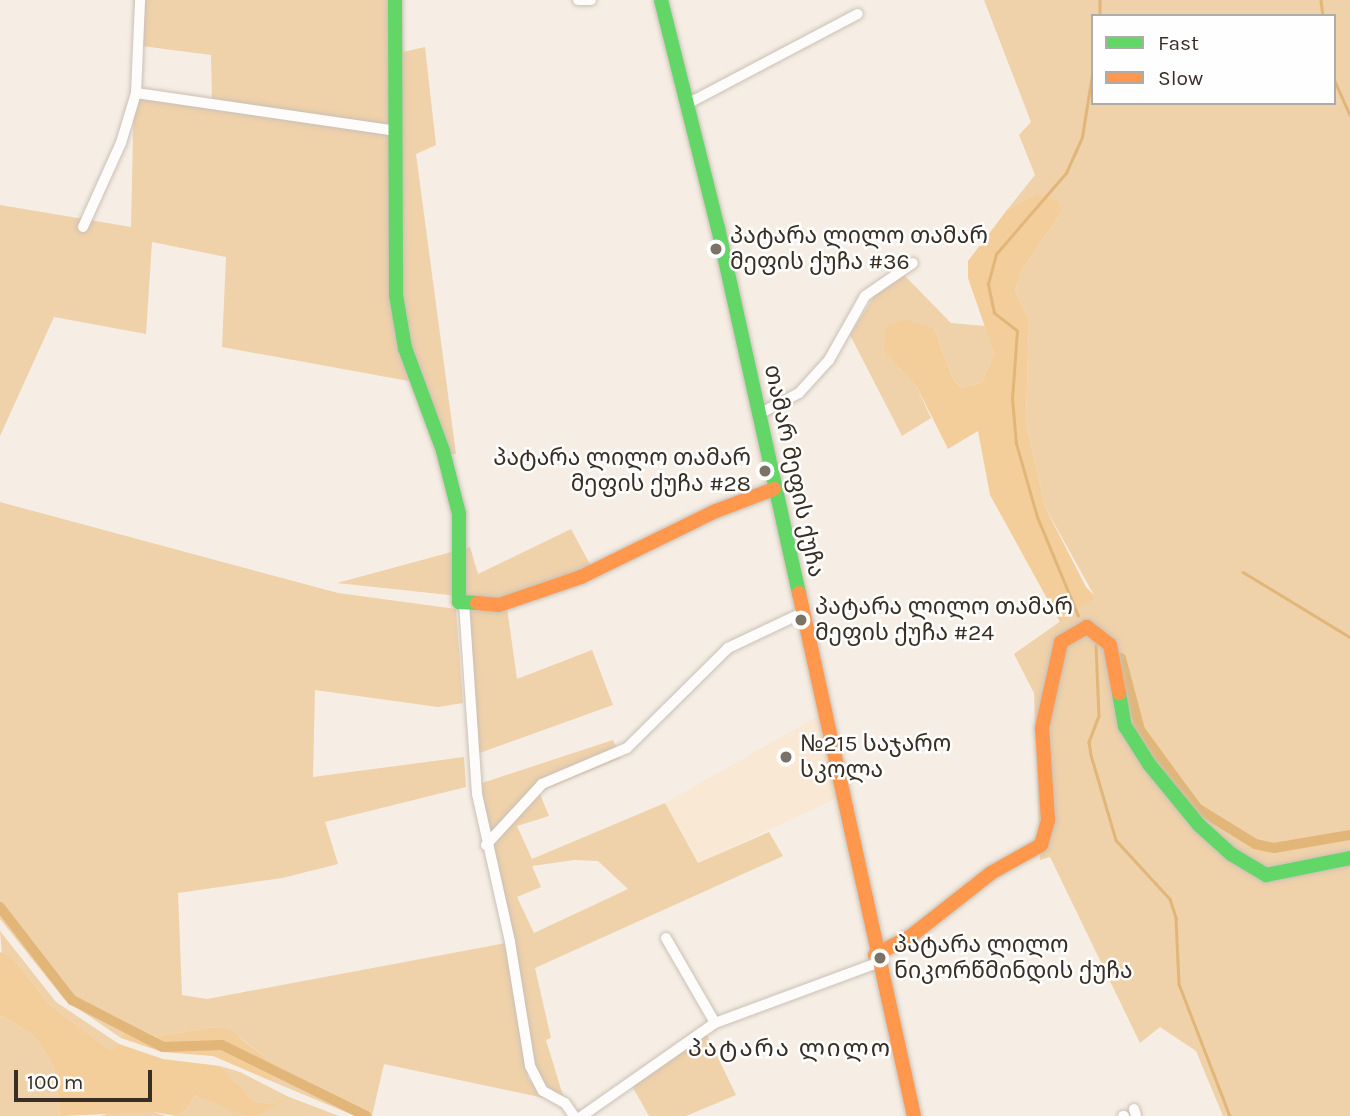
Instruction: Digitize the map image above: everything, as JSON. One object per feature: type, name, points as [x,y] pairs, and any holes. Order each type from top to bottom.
[{"type":"street","points":[[83,227],[121,144],[136,93],[139,0]]},
{"type":"street","points":[[395,0],[396,295],[405,348],[443,451],[459,514],[461,603],[472,753],[486,845],[510,942],[535,1081],[565,1103],[574,1116]]},
{"type":"street","points":[[578,0],[591,0]]},
{"type":"street","name":"თამარ მეფის ქუჩა","points":[[661,0],[759,414],[876,959],[914,1116]]},
{"type":"street","points":[[687,104],[858,14]]},
{"type":"street","points":[[136,93],[395,131]]},
{"type":"street","points":[[759,414],[799,393],[829,360],[865,296],[913,262]]},
{"type":"street","points":[[461,603],[499,605],[581,577],[716,511],[774,488]]},
{"type":"street","points":[[486,845],[542,783],[627,748],[727,648],[802,613]]},
{"type":"street","points":[[582,1116],[715,1023],[876,959],[911,936],[991,873],[1021,860],[1041,845],[1048,820],[1042,728],[1046,694],[1061,642],[1087,627],[1110,645],[1125,726],[1149,765],[1199,825],[1231,854],[1266,874],[1350,858]]},
{"type":"street","points":[[666,938],[715,1023]]},
{"type":"shaded area","points":[[134,0],[400,0],[403,52],[425,47],[436,145],[416,154],[456,454],[438,456],[414,382],[222,347],[226,257],[152,242],[146,334],[54,317],[0,436],[0,205],[131,227],[134,89],[212,101],[211,55],[134,45]]},
{"type":"shaded area","points":[[984,0],[1350,0],[1350,1116],[1223,1116],[1196,1051],[1160,1027],[1140,1043],[1050,857],[1040,860],[1034,693],[1014,654],[1095,597],[1045,507],[1026,422],[1029,321],[1015,290],[1022,270],[1061,213],[1035,194],[1007,210],[1035,175],[1019,135],[1031,122]]},
{"type":"shaded area","points":[[1035,194],[1059,201],[1061,213],[1022,270],[1015,290],[1029,321],[1026,422],[1045,507],[1086,587],[1096,597],[1060,622],[990,495],[978,431],[948,449],[917,387],[884,352],[885,327],[905,320],[934,328],[953,379],[962,388],[982,382],[994,353],[968,278],[968,261],[1007,210]]},
{"type":"shaded area","points":[[904,275],[951,323],[985,326],[994,353],[982,382],[962,388],[953,379],[934,328],[884,352],[917,387],[931,418],[902,436],[850,335],[876,293]]},
{"type":"shaded area","points":[[0,502],[338,593],[456,609],[463,703],[438,707],[315,690],[313,777],[464,757],[466,787],[325,822],[338,864],[282,878],[178,893],[182,995],[207,999],[506,943],[528,1078],[544,1098],[384,1064],[372,1116],[355,1116],[271,1081],[278,1072],[271,1062],[241,1038],[216,1027],[152,1037],[124,1029],[121,1038],[64,999],[0,919]]},
{"type":"shaded area","points":[[571,529],[592,568],[496,600],[337,583],[470,547],[478,574]]},
{"type":"shaded area","points":[[469,608],[507,608],[517,679],[592,650],[613,705],[477,754]]},
{"type":"shaded area","name":"№215 საჯარო სკოლა","points":[[818,716],[837,798],[698,863],[665,803]]},
{"type":"shaded area","points":[[613,740],[621,758],[539,792],[549,816],[517,826],[532,859],[665,803],[698,863],[769,832],[783,856],[535,968],[551,1038],[546,1040],[564,1099],[536,1079],[479,784]],"holes":[[[574,860],[598,861],[628,889],[534,933],[517,897],[541,887],[532,866]]]},
{"type":"shaded area","points":[[0,931],[56,1002],[119,1044],[112,1052],[49,1004],[16,962],[2,955]]},
{"type":"shaded area","points":[[0,952],[16,962],[49,1004],[111,1051],[119,1044],[163,1059],[220,1066],[253,1101],[271,1104],[289,1097],[258,1116],[245,1116],[196,1095],[186,1110],[176,1116],[154,1112],[60,1116],[54,1067],[32,1034],[0,1015]]},
{"type":"shaded area","points":[[0,1015],[32,1034],[54,1067],[60,1116],[0,1116]]},
{"type":"shaded area","points":[[216,1027],[230,1030],[271,1062],[278,1072],[271,1081],[213,1056],[162,1052],[121,1038],[124,1029],[152,1037]]},
{"type":"shaded area","points":[[706,1033],[736,1095],[686,1116],[649,1116],[632,1086]]},
{"type":"shaded area","points":[[220,1066],[240,1072],[289,1097],[339,1116],[258,1116],[284,1099],[271,1104],[252,1101]]},
{"type":"shaded area","points":[[196,1095],[214,1100],[245,1116],[176,1116],[186,1110]]},
{"type":"shaded area","points":[[114,1112],[154,1112],[166,1116],[101,1116]]},
{"type":"waterway","points":[[1100,0],[1100,14]]},
{"type":"waterway","points":[[1321,0],[1323,14]]},
{"type":"waterway","points":[[1078,616],[1037,517],[1016,444],[1012,399],[1017,331],[994,313],[988,284],[996,254],[1066,173],[1082,137],[1091,81]]},
{"type":"waterway","points":[[1336,84],[1350,115]]},
{"type":"waterway","points":[[1243,572],[1350,637]]},
{"type":"waterway","points":[[1096,645],[1099,716],[1089,742],[1091,755],[1116,840],[1170,899],[1176,918],[1179,984],[1230,1116]]},
{"type":"waterway","points":[[1121,658],[1140,730],[1197,808],[1255,844],[1274,848],[1350,835]]},
{"type":"waterway","points":[[0,907],[72,1000],[163,1047],[222,1045],[366,1116]]},
{"type":"traffic: fast","points":[[395,0],[396,295],[405,348],[443,451],[459,514],[459,602],[477,603]]},
{"type":"traffic: fast","points":[[661,0],[718,228],[799,593]]},
{"type":"traffic: fast","points":[[1119,693],[1125,726],[1149,764],[1199,825],[1231,854],[1266,875],[1350,858]]},
{"type":"traffic: slow","points":[[477,603],[499,605],[581,577],[716,511],[774,489]]},
{"type":"traffic: slow","points":[[799,593],[914,1116]]},
{"type":"traffic: slow","points":[[875,955],[911,936],[991,873],[1041,845],[1048,820],[1042,728],[1061,642],[1087,627],[1110,645],[1119,693]]},
{"type":"place","name":"პატარა ლილო თამარ მეფის ქუჩა #36","points":[[716,249]]},
{"type":"place","name":"პატარა ლილო თამარ მეფის ქუჩა #28","points":[[765,471]]},
{"type":"place","name":"პატარა ლილო თამარ მეფის ქუჩა #24","points":[[801,620]]},
{"type":"place","name":"№215 საჯარო სკოლა","points":[[786,757]]},
{"type":"place","name":"პატარა ლილო ნიკორწმინდის ქუჩა","points":[[880,958]]},
{"type":"district","name":"პატარა ლილო","points":[[790,1049]]}]
